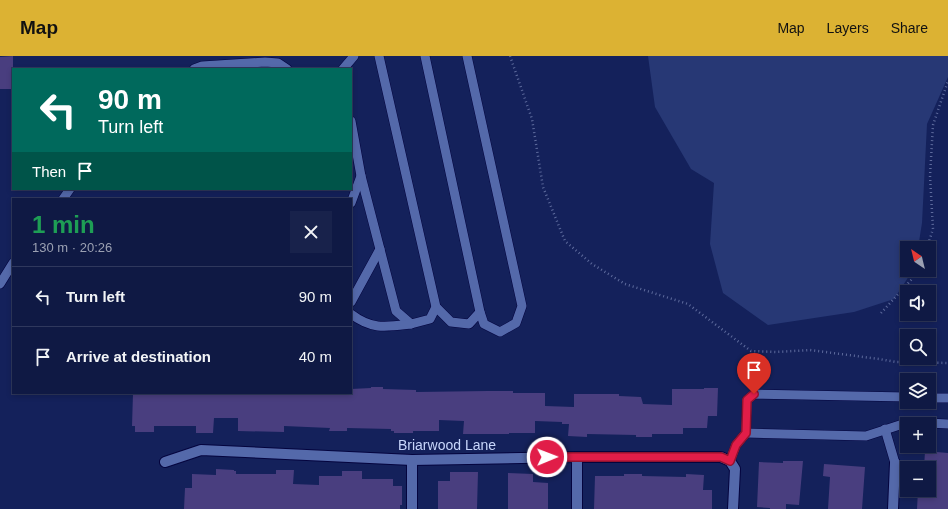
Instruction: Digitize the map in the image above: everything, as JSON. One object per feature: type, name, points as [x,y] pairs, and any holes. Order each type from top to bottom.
[{"type":"street","name":"Briarwood Lane","points":[[165,462],[201,450],[412,460],[577,457],[721,457],[730,461]]},
{"type":"street","points":[[577,457],[577,509]]},
{"type":"street","points":[[412,460],[412,509]]},
{"type":"street","points":[[730,461],[735,469],[733,509]]},
{"type":"street","points":[[893,509],[895,463]]},
{"type":"lane","points":[[344,68],[354,56]]},
{"type":"lane","points":[[379,56],[436,307],[451,322],[469,324],[480,312]]},
{"type":"lane","points":[[425,56],[480,312],[484,324],[500,332],[516,323],[522,306],[467,56]]},
{"type":"lane","points":[[197,68],[202,66],[265,62],[278,63],[286,68]]},
{"type":"lane","points":[[352,126],[361,176],[396,311],[411,324]]},
{"type":"lane","points":[[352,200],[361,176]]},
{"type":"lane","points":[[352,300],[380,249]]},
{"type":"lane","points":[[0,284],[12,265]]},
{"type":"lane","points":[[352,315],[361,321],[384,328],[411,324],[430,319],[436,307]]},
{"type":"lane","points":[[730,461],[736,445],[746,433],[747,400],[754,394],[900,397]]},
{"type":"lane","points":[[936,398],[948,398]]},
{"type":"lane","points":[[746,433],[866,436],[909,422],[948,424]]},
{"type":"lane","points":[[885,430],[895,463]]},
{"type":"path","points":[[510,56],[532,119],[543,186],[565,241],[592,264],[625,284],[688,304],[751,351],[776,352],[810,350],[896,362],[948,363]]},
{"type":"path","points":[[929,241],[933,229],[930,176],[933,125],[948,81]]},
{"type":"path","points":[[881,313],[913,277]]},
{"type":"shaded area","points":[[648,56],[948,56],[948,77],[927,124],[922,223],[919,241],[900,241],[900,277],[908,277],[903,285],[900,285],[900,290],[894,299],[854,312],[768,325],[723,293],[710,244],[714,183],[691,169],[655,107]]},
{"type":"building","points":[[13,56],[12,89],[0,89],[0,57]]},
{"type":"building","points":[[383,387],[383,389],[416,390],[416,392],[513,391],[513,393],[545,393],[545,406],[574,407],[574,394],[619,394],[619,396],[641,397],[643,404],[672,405],[672,389],[718,388],[717,416],[708,416],[707,428],[683,428],[683,434],[652,434],[652,437],[636,437],[636,435],[587,434],[587,437],[568,436],[569,424],[562,424],[562,422],[535,421],[535,433],[509,434],[463,434],[464,421],[439,420],[439,431],[413,431],[413,433],[394,433],[391,429],[347,428],[347,431],[329,431],[330,428],[284,426],[284,432],[238,431],[238,418],[214,418],[213,433],[196,433],[196,426],[154,426],[154,432],[135,432],[135,426],[132,426],[133,394],[352,394],[352,389]]},
{"type":"building","points":[[925,453],[948,453],[948,509],[917,509],[918,497],[936,497],[936,461],[924,461]]},
{"type":"building","points":[[783,461],[803,461],[799,505],[786,504],[786,509],[757,507],[759,462],[783,463]]},
{"type":"building","points":[[824,464],[865,467],[862,509],[828,509],[830,477],[823,476]]},
{"type":"building","points":[[216,469],[234,470],[236,471],[236,474],[276,474],[276,470],[294,470],[293,484],[319,485],[319,476],[342,476],[342,471],[362,471],[362,479],[393,479],[393,486],[402,486],[402,505],[400,505],[400,509],[184,509],[185,488],[192,488],[192,474],[216,475]]},
{"type":"building","points":[[450,472],[478,472],[477,509],[438,509],[438,481],[450,481]]},
{"type":"building","points":[[508,473],[533,474],[533,482],[548,483],[548,509],[508,509]]},
{"type":"building","points":[[624,474],[686,477],[686,474],[704,475],[703,490],[712,490],[712,509],[594,509],[595,476],[624,476]]},
{"type":"route","points":[[547,457],[721,457],[730,461],[736,445],[746,433],[747,400],[754,394]]}]
